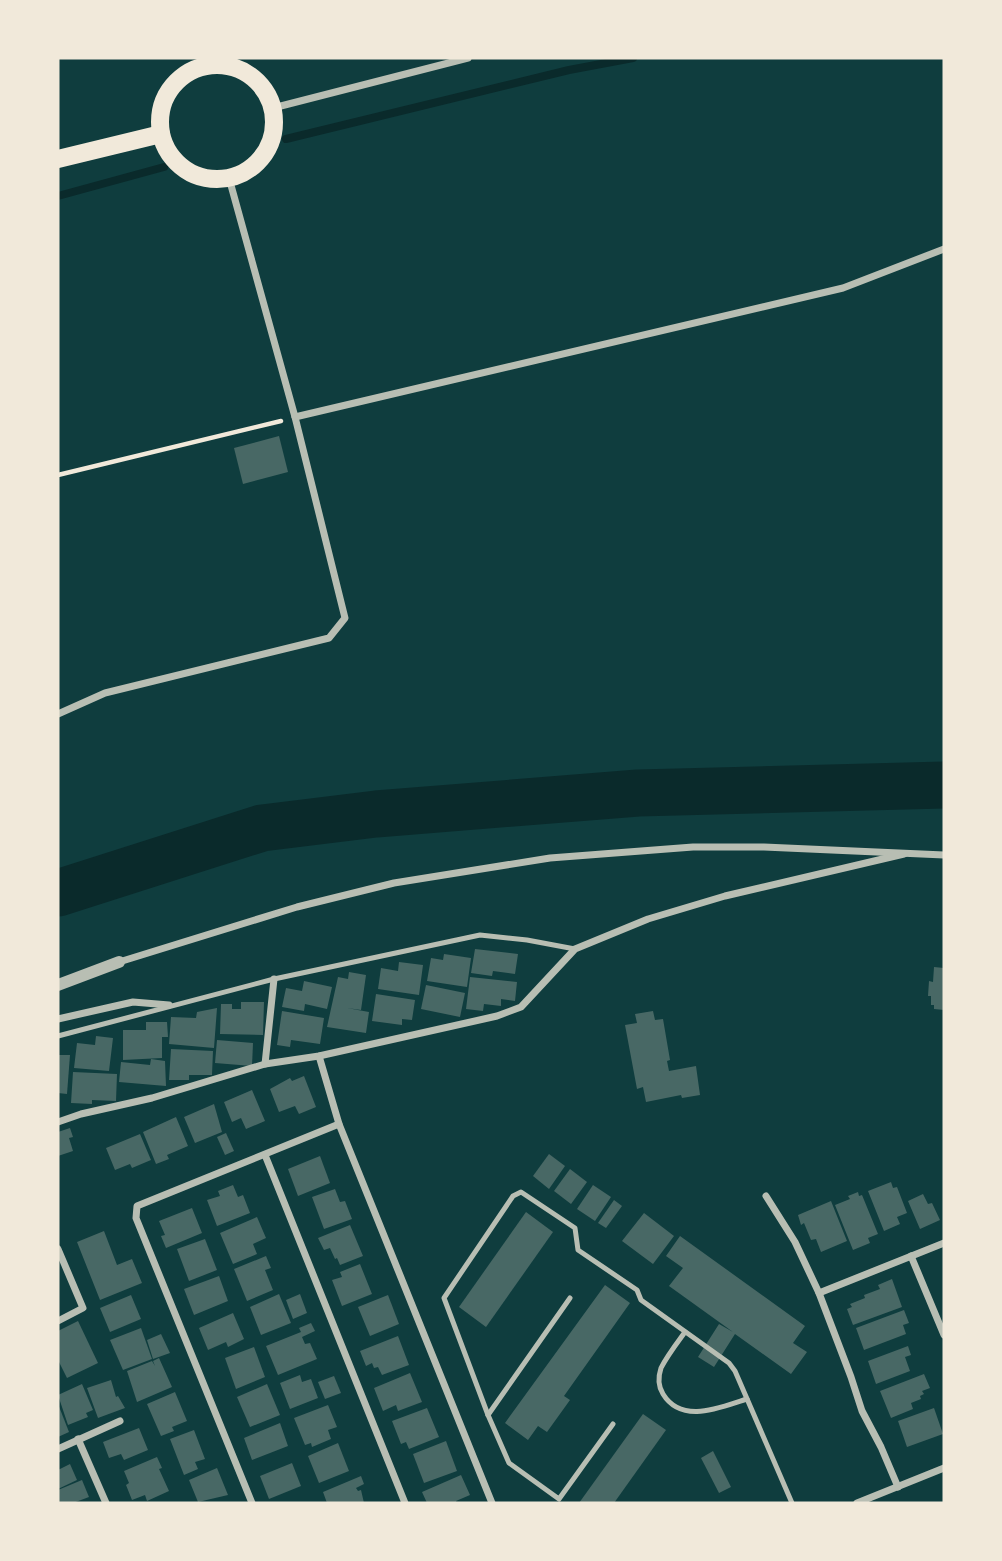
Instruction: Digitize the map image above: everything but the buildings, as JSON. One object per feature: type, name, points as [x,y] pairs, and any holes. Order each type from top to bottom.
[{"type":"main road","points":[[201,62],[238,68],[254,78],[266,91],[273,108],[274,126],[270,144],[260,160],[246,171],[229,178],[211,179],[194,174],[179,164],[167,150],[161,134],[160,117],[164,100],[186,73],[201,62]]},
{"type":"main road","points":[[58,159],[161,134]]},
{"type":"street","points":[[273,108],[468,58]]},
{"type":"street","points":[[58,714],[106,693],[329,638],[345,618],[295,417],[229,178]]},
{"type":"street","points":[[295,417],[843,288],[944,248]]},
{"type":"street","points":[[58,985],[120,962],[297,907],[394,883],[501,864],[693,847],[764,847],[944,855]]},
{"type":"street","points":[[58,1122],[152,1098],[265,1063],[319,1056],[497,1016],[521,1007],[575,949],[648,919],[726,896],[904,854]]},
{"type":"street","points":[[265,1063],[274,979]]},
{"type":"street","points":[[58,1019],[133,1002],[169,1005]]},
{"type":"street","points":[[319,1056],[339,1124],[492,1503]]},
{"type":"street","points":[[252,1503],[136,1218],[137,1206],[339,1124]]},
{"type":"street","points":[[265,1155],[405,1503]]},
{"type":"street","points":[[766,1196],[795,1242],[819,1293],[852,1377],[862,1411],[898,1487]]},
{"type":"street","points":[[819,1293],[944,1243]]},
{"type":"street","points":[[58,1249],[83,1308],[58,1321]]},
{"type":"street","points":[[911,1256],[944,1335]]},
{"type":"street","points":[[58,1449],[120,1421]]},
{"type":"street","points":[[78,1439],[106,1503]]},
{"type":"street","points":[[857,1503],[944,1468]]},
{"type":"lane","points":[[58,1036],[274,979],[480,935],[575,949]]},
{"type":"lane","points":[[58,1116],[67,1119]]},
{"type":"lane","points":[[613,1424],[559,1499],[509,1462],[488,1415],[444,1298],[513,1196],[521,1192],[575,1228],[578,1250],[638,1290],[641,1300],[729,1363],[792,1503]]},
{"type":"lane","points":[[488,1415],[570,1298]]},
{"type":"lane","points":[[685,1332],[662,1367],[659,1379],[665,1397],[681,1410],[690,1412],[706,1411],[747,1399]]},
{"type":"path","points":[[58,475],[295,417]]},
{"type":"waterway","points":[[286,139],[569,70],[633,58]]},
{"type":"waterway","points":[[58,196],[164,167]]},
{"type":"waterway","points":[[58,893],[262,828],[376,814],[638,793],[944,785]]}]
